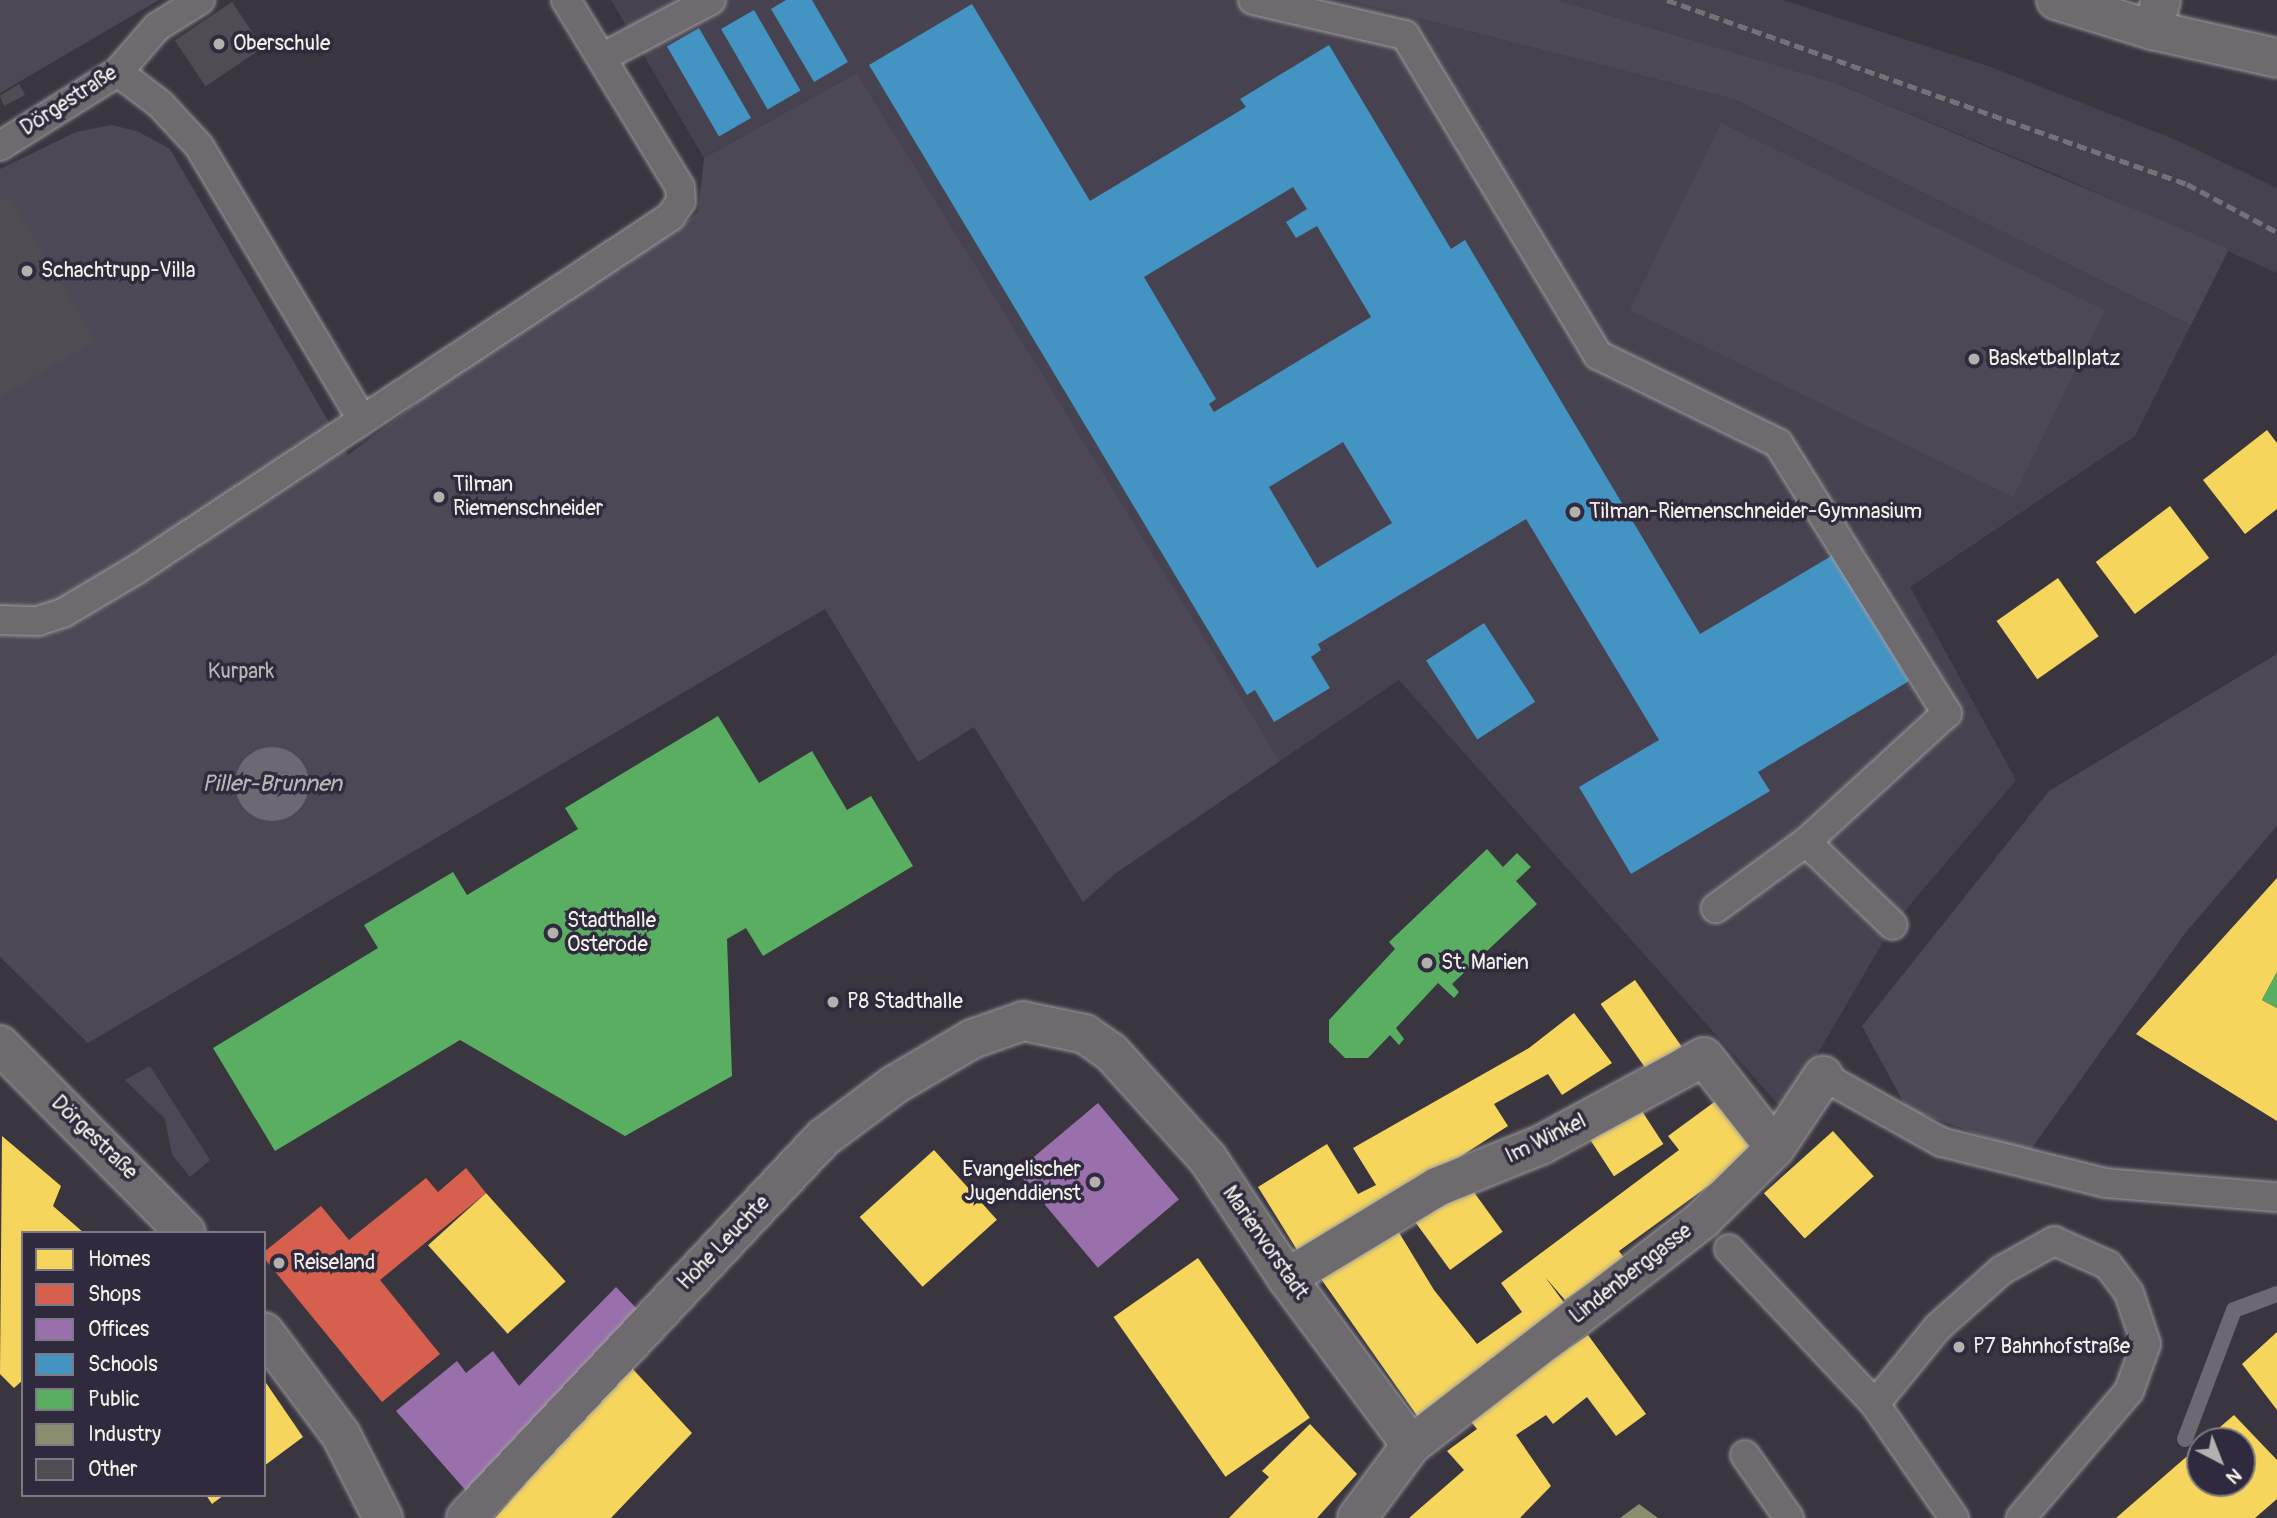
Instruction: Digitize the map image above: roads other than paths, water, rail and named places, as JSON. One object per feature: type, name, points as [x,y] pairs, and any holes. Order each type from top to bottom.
[{"type":"street","points":[[2056,0],[2156,15],[2277,58]]},
{"type":"street","name":"Marienvorstadt","points":[[1023,1021],[1085,1034],[1111,1052],[1209,1159],[1287,1278],[1411,1445]]},
{"type":"street","name":"Hohe Leuchte","points":[[466,1518],[823,1138],[894,1085],[972,1039],[1023,1021]]},
{"type":"street","name":"Dörgestraße","points":[[0,1045],[184,1231]]},
{"type":"street","name":"Im Winkel","points":[[1287,1278],[1437,1186],[1541,1145],[1704,1057],[1775,1147]]},
{"type":"street","name":"Lindenberggasse","points":[[1411,1445],[1703,1219],[1775,1147],[1823,1076]]},
{"type":"street","points":[[266,1335],[341,1435],[383,1518]]},
{"type":"street","points":[[1357,1518],[1411,1445]]},
{"type":"lane","name":"Dörgestraße","points":[[0,146],[118,72],[157,26],[200,0]]},
{"type":"lane","points":[[0,620],[38,621],[63,613],[148,562],[670,218],[681,201],[680,187],[566,0]]},
{"type":"lane","points":[[603,57],[711,0]]},
{"type":"lane","points":[[1253,0],[1405,36],[1598,355],[1778,443],[1947,713],[1806,842],[1716,908]]},
{"type":"lane","points":[[118,72],[160,104],[199,146],[362,419]]},
{"type":"lane","points":[[1806,842],[1893,925]]},
{"type":"lane","points":[[1823,1076],[1941,1142],[2105,1183],[2277,1197]]},
{"type":"lane","points":[[1875,1404],[1938,1327],[2001,1270],[2054,1241],[2108,1265],[2129,1293],[2146,1344],[2129,1391],[2021,1518]]},
{"type":"lane","points":[[1729,1249],[1875,1404],[1954,1518]]},
{"type":"lane","points":[[1745,1455],[1789,1518]]},
{"type":"water","name":"Piller-Brunnen","points":[[265,747],[279,747],[293,753],[303,763],[309,784],[307,798],[293,815],[279,821],[265,821],[251,815],[241,805],[235,791],[235,777],[241,763],[251,753]]},
{"type":"waterway","points":[[2185,1439],[2234,1310],[2277,1294]]},
{"type":"railway","points":[[1667,0],[2187,184],[2277,232]]},
{"type":"place","name":"Oberschule","points":[[219,44]]},
{"type":"place","name":"Schachtrupp-Villa","points":[[27,271]]},
{"type":"place","name":"Basketballplatz","points":[[1974,359]]},
{"type":"place","name":"Tilman Riemenschneider","points":[[439,497]]},
{"type":"place","name":"Tilman-Riemenschneider-Gymnasium","points":[[1575,512]]},
{"type":"place","name":"Stadthalle Osterode","points":[[553,933]]},
{"type":"place","name":"St. Marien","points":[[1427,963]]},
{"type":"place","name":"P8 Stadthalle","points":[[833,1002]]},
{"type":"place","name":"Evangelischer Jugenddienst","points":[[1095,1182]]},
{"type":"place","name":"Reiseland","points":[[279,1263]]},
{"type":"place","name":"P7 Bahnhofstraße","points":[[1959,1347]]},
{"type":"park label","name":"Kurpark","points":[[241,672]]}]
